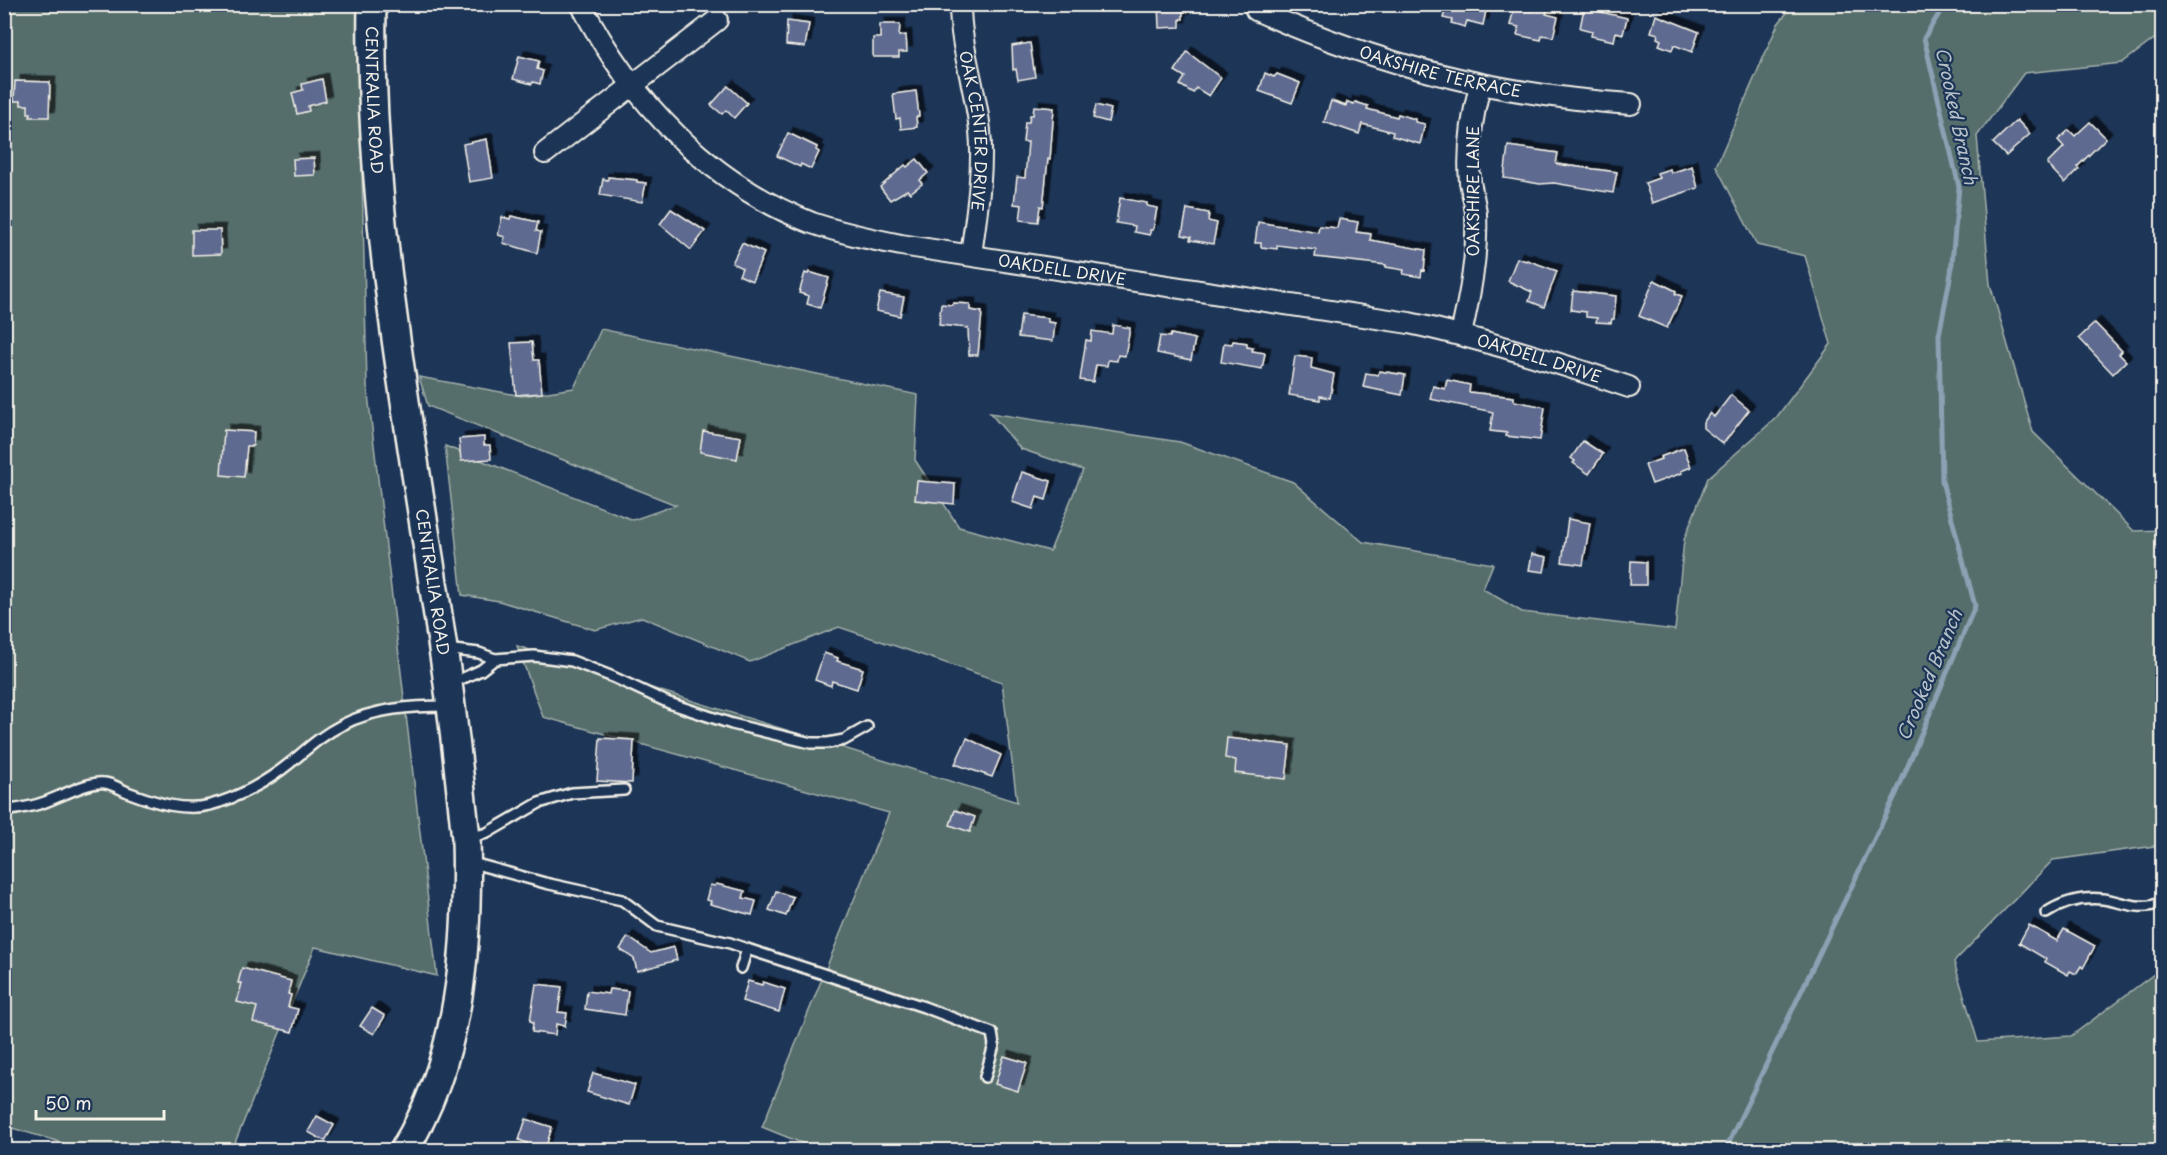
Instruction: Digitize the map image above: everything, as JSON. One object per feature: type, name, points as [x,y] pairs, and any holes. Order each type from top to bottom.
[{"type":"main road","name":"CENTRALIA ROAD","points":[[372,4],[373,125],[386,272],[443,649],[466,850],[466,938],[460,986],[448,1040],[427,1105],[404,1150]]},
{"type":"street","name":"OAKDELL DRIVE","points":[[581,4],[600,41],[632,86],[689,147],[720,172],[755,195],[784,211],[814,223],[861,237],[1409,323],[1461,334],[1524,352],[1629,387]]},
{"type":"street","name":"OAK CENTER DRIVE","points":[[960,4],[964,52],[976,100],[980,135],[978,195],[971,255]]},
{"type":"street","name":"OAKSHIRE TERRACE","points":[[1256,9],[1358,52],[1417,70],[1480,85],[1576,101],[1631,104]]},
{"type":"street","points":[[545,153],[717,20]]},
{"type":"street","name":"OAKSHIRE LANE","points":[[1461,334],[1470,291],[1475,248],[1476,213],[1470,182],[1469,150],[1472,118],[1480,85]]},
{"type":"lane","points":[[443,649],[479,653],[495,659],[534,656],[572,661],[669,703],[732,724],[811,743],[844,740],[867,727]]},
{"type":"lane","points":[[4,811],[42,803],[93,783],[104,783],[165,804],[186,807],[208,806],[267,779],[316,741],[351,721],[389,710],[419,706],[449,695],[495,659]]},
{"type":"lane","points":[[624,790],[572,793],[539,803],[487,833],[466,850],[545,883],[622,900],[657,926],[730,943],[924,1007],[992,1033],[994,1045],[985,1077]]},
{"type":"lane","points":[[2046,913],[2071,901],[2088,898],[2106,899],[2127,906],[2142,907],[2163,902]]},
{"type":"lane","points":[[741,968],[747,949]]},
{"type":"green space","points":[[4,5],[358,5],[367,386],[437,976],[315,947],[232,1150],[87,1150],[5,1126]]},
{"type":"green space","points":[[1793,5],[2162,5],[2162,33],[2122,63],[2024,73],[1977,136],[1990,284],[2033,432],[2134,531],[2162,530],[2162,845],[2053,860],[1954,962],[1978,1042],[2071,1036],[2162,968],[2162,1150],[819,1150],[762,1127],[889,813],[543,717],[517,646],[1017,802],[1002,682],[839,627],[750,662],[642,617],[595,630],[499,601],[462,595],[445,446],[633,520],[676,505],[428,406],[419,377],[522,396],[574,388],[601,329],[918,395],[915,460],[959,527],[1050,551],[1083,470],[1021,449],[990,413],[1180,442],[1293,482],[1363,542],[1493,564],[1483,589],[1522,612],[1675,630],[1684,540],[1708,478],[1776,418],[1831,344],[1805,256],[1757,245],[1716,166],[1778,24]]},
{"type":"building","points":[[1158,4],[1183,4],[1183,19],[1180,19],[1180,27],[1159,28]]},
{"type":"building","points":[[1447,4],[1487,6],[1483,25],[1467,21],[1465,27],[1451,23],[1452,20],[1443,18]]},
{"type":"building","points":[[1534,4],[1549,4],[1546,14],[1558,17],[1553,37],[1542,35],[1541,40],[1517,35],[1519,27],[1510,25],[1514,8],[1532,11]]},
{"type":"building","points":[[1584,8],[1627,18],[1623,34],[1616,32],[1614,41],[1591,36],[1592,31],[1580,28]]},
{"type":"building","points":[[1656,15],[1699,32],[1692,52],[1674,45],[1672,50],[1659,45],[1661,40],[1657,38],[1658,34],[1651,32]]},
{"type":"building","points":[[787,21],[809,24],[805,47],[786,45]]},
{"type":"building","points":[[880,24],[900,24],[899,36],[906,35],[907,52],[899,52],[899,57],[873,57],[873,38],[880,38]]},
{"type":"building","points":[[1030,43],[1035,77],[1018,80],[1016,69],[1013,70],[1012,46]]},
{"type":"building","points":[[1187,52],[1221,78],[1209,96],[1196,88],[1193,93],[1180,85],[1185,77],[1175,71]]},
{"type":"building","points":[[519,56],[539,61],[537,69],[543,71],[540,84],[513,79]]},
{"type":"building","points":[[1265,73],[1274,77],[1277,74],[1300,83],[1292,103],[1259,91]]},
{"type":"building","points":[[322,79],[326,101],[308,106],[309,111],[297,114],[292,93],[303,90],[302,84]]},
{"type":"building","points":[[15,81],[50,82],[49,117],[30,117],[28,105],[21,105],[21,101],[14,101]]},
{"type":"building","points":[[728,86],[747,103],[734,118],[726,110],[722,114],[711,105]]},
{"type":"building","points":[[916,91],[919,116],[916,117],[917,127],[901,129],[900,118],[896,119],[893,94]]},
{"type":"building","points":[[1331,101],[1346,106],[1347,102],[1354,104],[1355,102],[1368,106],[1367,109],[1415,119],[1415,122],[1425,124],[1420,144],[1392,136],[1393,132],[1362,124],[1359,134],[1324,122]]},
{"type":"building","points":[[1096,105],[1111,109],[1108,122],[1093,118]]},
{"type":"building","points":[[1034,106],[1054,108],[1050,159],[1048,159],[1043,207],[1040,206],[1038,222],[1020,220],[1022,205],[1014,204],[1017,177],[1025,178],[1028,142],[1023,142],[1025,122],[1029,122],[1030,115],[1033,115]]},
{"type":"building","points":[[2017,120],[2030,134],[2006,156],[1993,143]]},
{"type":"building","points":[[2090,122],[2106,138],[2077,167],[2079,169],[2065,183],[2047,164],[2064,147],[2058,140],[2069,130],[2075,136]]},
{"type":"building","points":[[788,133],[817,147],[816,150],[819,152],[811,169],[801,164],[800,167],[777,156]]},
{"type":"building","points":[[487,139],[493,178],[469,182],[463,144]]},
{"type":"building","points":[[1508,146],[1558,153],[1556,164],[1617,172],[1613,193],[1554,183],[1540,184],[1504,178]]},
{"type":"building","points":[[314,158],[315,175],[294,176],[293,159]]},
{"type":"building","points":[[917,159],[928,173],[920,180],[922,184],[910,193],[907,190],[890,200],[880,187],[905,165],[907,167]]},
{"type":"building","points":[[1692,166],[1698,188],[1652,203],[1645,183],[1659,178],[1657,173],[1670,169],[1671,173]]},
{"type":"building","points":[[608,177],[646,183],[642,202],[600,195],[603,179],[608,180]]},
{"type":"building","points":[[1120,198],[1147,203],[1147,206],[1157,208],[1150,235],[1134,232],[1135,226],[1116,223]]},
{"type":"building","points":[[671,209],[705,231],[691,250],[660,224]]},
{"type":"building","points":[[1187,209],[1209,213],[1208,221],[1217,223],[1213,244],[1190,240],[1191,237],[1182,235]]},
{"type":"building","points":[[511,216],[538,222],[536,231],[541,232],[537,253],[503,243],[505,237],[498,235],[502,217],[510,219]]},
{"type":"building","points":[[1339,219],[1358,222],[1356,232],[1371,234],[1370,240],[1426,250],[1424,271],[1422,270],[1421,277],[1403,274],[1404,270],[1386,267],[1386,265],[1315,257],[1316,250],[1277,245],[1277,249],[1261,247],[1261,243],[1255,243],[1258,222],[1318,232],[1319,226],[1337,228]]},
{"type":"building","points":[[192,230],[220,230],[221,254],[192,255]]},
{"type":"building","points":[[742,243],[764,253],[752,281],[739,275],[742,268],[732,263]]},
{"type":"building","points":[[1517,258],[1557,271],[1544,307],[1529,301],[1532,292],[1508,281]]},
{"type":"building","points":[[805,273],[829,278],[820,308],[807,304],[809,296],[799,293]]},
{"type":"building","points":[[1654,280],[1682,296],[1667,328],[1639,316]]},
{"type":"building","points":[[1573,291],[1616,296],[1614,319],[1611,323],[1596,322],[1597,318],[1586,317],[1586,312],[1571,310]]},
{"type":"building","points":[[880,293],[904,297],[900,316],[876,311]]},
{"type":"building","points":[[953,303],[970,304],[970,310],[982,312],[978,355],[969,355],[968,328],[939,325],[941,304],[953,305]]},
{"type":"building","points":[[1021,315],[1048,318],[1048,322],[1055,323],[1053,341],[1018,337]]},
{"type":"building","points":[[2095,323],[2122,351],[2119,354],[2126,361],[2113,374],[2079,338]]},
{"type":"building","points":[[1113,325],[1130,328],[1125,356],[1118,355],[1117,361],[1108,360],[1107,366],[1096,365],[1093,382],[1080,380],[1086,340],[1091,341],[1092,331],[1112,334]]},
{"type":"building","points":[[1171,334],[1195,339],[1191,360],[1157,353],[1160,336],[1170,337]]},
{"type":"building","points":[[1233,341],[1247,343],[1247,347],[1253,348],[1252,351],[1265,353],[1262,369],[1221,362],[1224,343],[1232,344]]},
{"type":"building","points":[[532,342],[534,360],[539,360],[542,393],[516,395],[511,343]]},
{"type":"building","points":[[1295,356],[1312,358],[1311,368],[1334,374],[1330,398],[1320,396],[1320,400],[1289,395]]},
{"type":"building","points":[[1379,371],[1405,375],[1402,395],[1363,387],[1366,373],[1378,375]]},
{"type":"building","points":[[1447,380],[1470,385],[1469,392],[1514,397],[1514,401],[1545,407],[1540,440],[1506,436],[1507,433],[1490,431],[1493,412],[1430,399],[1433,386],[1445,389]]},
{"type":"building","points":[[1731,395],[1749,410],[1723,444],[1703,428],[1703,423],[1710,413],[1714,417]]},
{"type":"building","points":[[224,430],[254,432],[253,446],[247,446],[244,477],[221,475]]},
{"type":"building","points":[[703,431],[741,437],[737,459],[700,452]]},
{"type":"building","points":[[484,437],[484,445],[490,445],[491,459],[461,461],[459,439]]},
{"type":"building","points":[[1583,441],[1603,454],[1589,474],[1573,463],[1575,461],[1571,458]]},
{"type":"building","points":[[1684,448],[1691,467],[1681,471],[1682,473],[1652,484],[1645,465]]},
{"type":"building","points":[[1022,472],[1051,481],[1046,500],[1037,497],[1033,509],[1012,502]]},
{"type":"building","points":[[917,481],[955,484],[954,504],[915,500]]},
{"type":"building","points":[[1568,519],[1590,523],[1583,565],[1562,562]]},
{"type":"building","points":[[1532,554],[1547,557],[1544,572],[1529,570]]},
{"type":"building","points":[[1631,561],[1646,562],[1646,585],[1630,585]]},
{"type":"building","points":[[824,653],[838,658],[837,661],[863,669],[857,689],[832,681],[831,686],[815,680]]},
{"type":"building","points":[[600,738],[634,740],[632,783],[597,781]]},
{"type":"building","points":[[967,738],[1001,755],[992,777],[955,764]]},
{"type":"building","points":[[1227,738],[1290,745],[1286,779],[1235,773],[1236,760],[1225,758]]},
{"type":"building","points":[[955,810],[975,817],[970,832],[950,825]]},
{"type":"building","points":[[716,884],[745,891],[743,898],[756,901],[752,915],[710,904],[711,901],[706,900],[710,885],[715,886]]},
{"type":"building","points":[[776,891],[793,897],[786,916],[769,910]]},
{"type":"building","points":[[2029,925],[2057,941],[2064,929],[2095,946],[2083,968],[2081,966],[2076,974],[2070,971],[2068,975],[2019,943]]},
{"type":"building","points":[[628,937],[651,953],[674,947],[677,960],[637,971],[634,959],[620,949]]},
{"type":"building","points":[[242,968],[291,981],[288,1007],[298,1009],[292,1032],[253,1022],[257,1007],[237,1002],[242,983],[238,983]]},
{"type":"building","points":[[748,981],[762,985],[763,982],[785,989],[779,1012],[742,1001]]},
{"type":"building","points":[[536,984],[562,987],[558,1012],[567,1013],[565,1026],[556,1024],[555,1035],[532,1032],[533,1022],[530,1021]]},
{"type":"building","points":[[609,989],[628,991],[625,1015],[585,1009],[587,991],[608,994]]},
{"type":"building","points":[[372,1008],[385,1016],[374,1034],[360,1026]]},
{"type":"building","points":[[1004,1056],[1027,1063],[1018,1091],[995,1084]]},
{"type":"building","points":[[593,1073],[635,1085],[629,1105],[587,1092]]},
{"type":"building","points":[[317,1116],[334,1125],[325,1141],[308,1132]]},
{"type":"building","points":[[526,1119],[552,1127],[545,1150],[525,1147],[527,1143],[519,1140]]},
{"type":"waterway","name":"Crooked Branch","points":[[1725,1150],[1896,794],[1975,606],[1942,481],[1939,335],[1951,273],[1959,187],[1924,38],[1945,4]]}]
